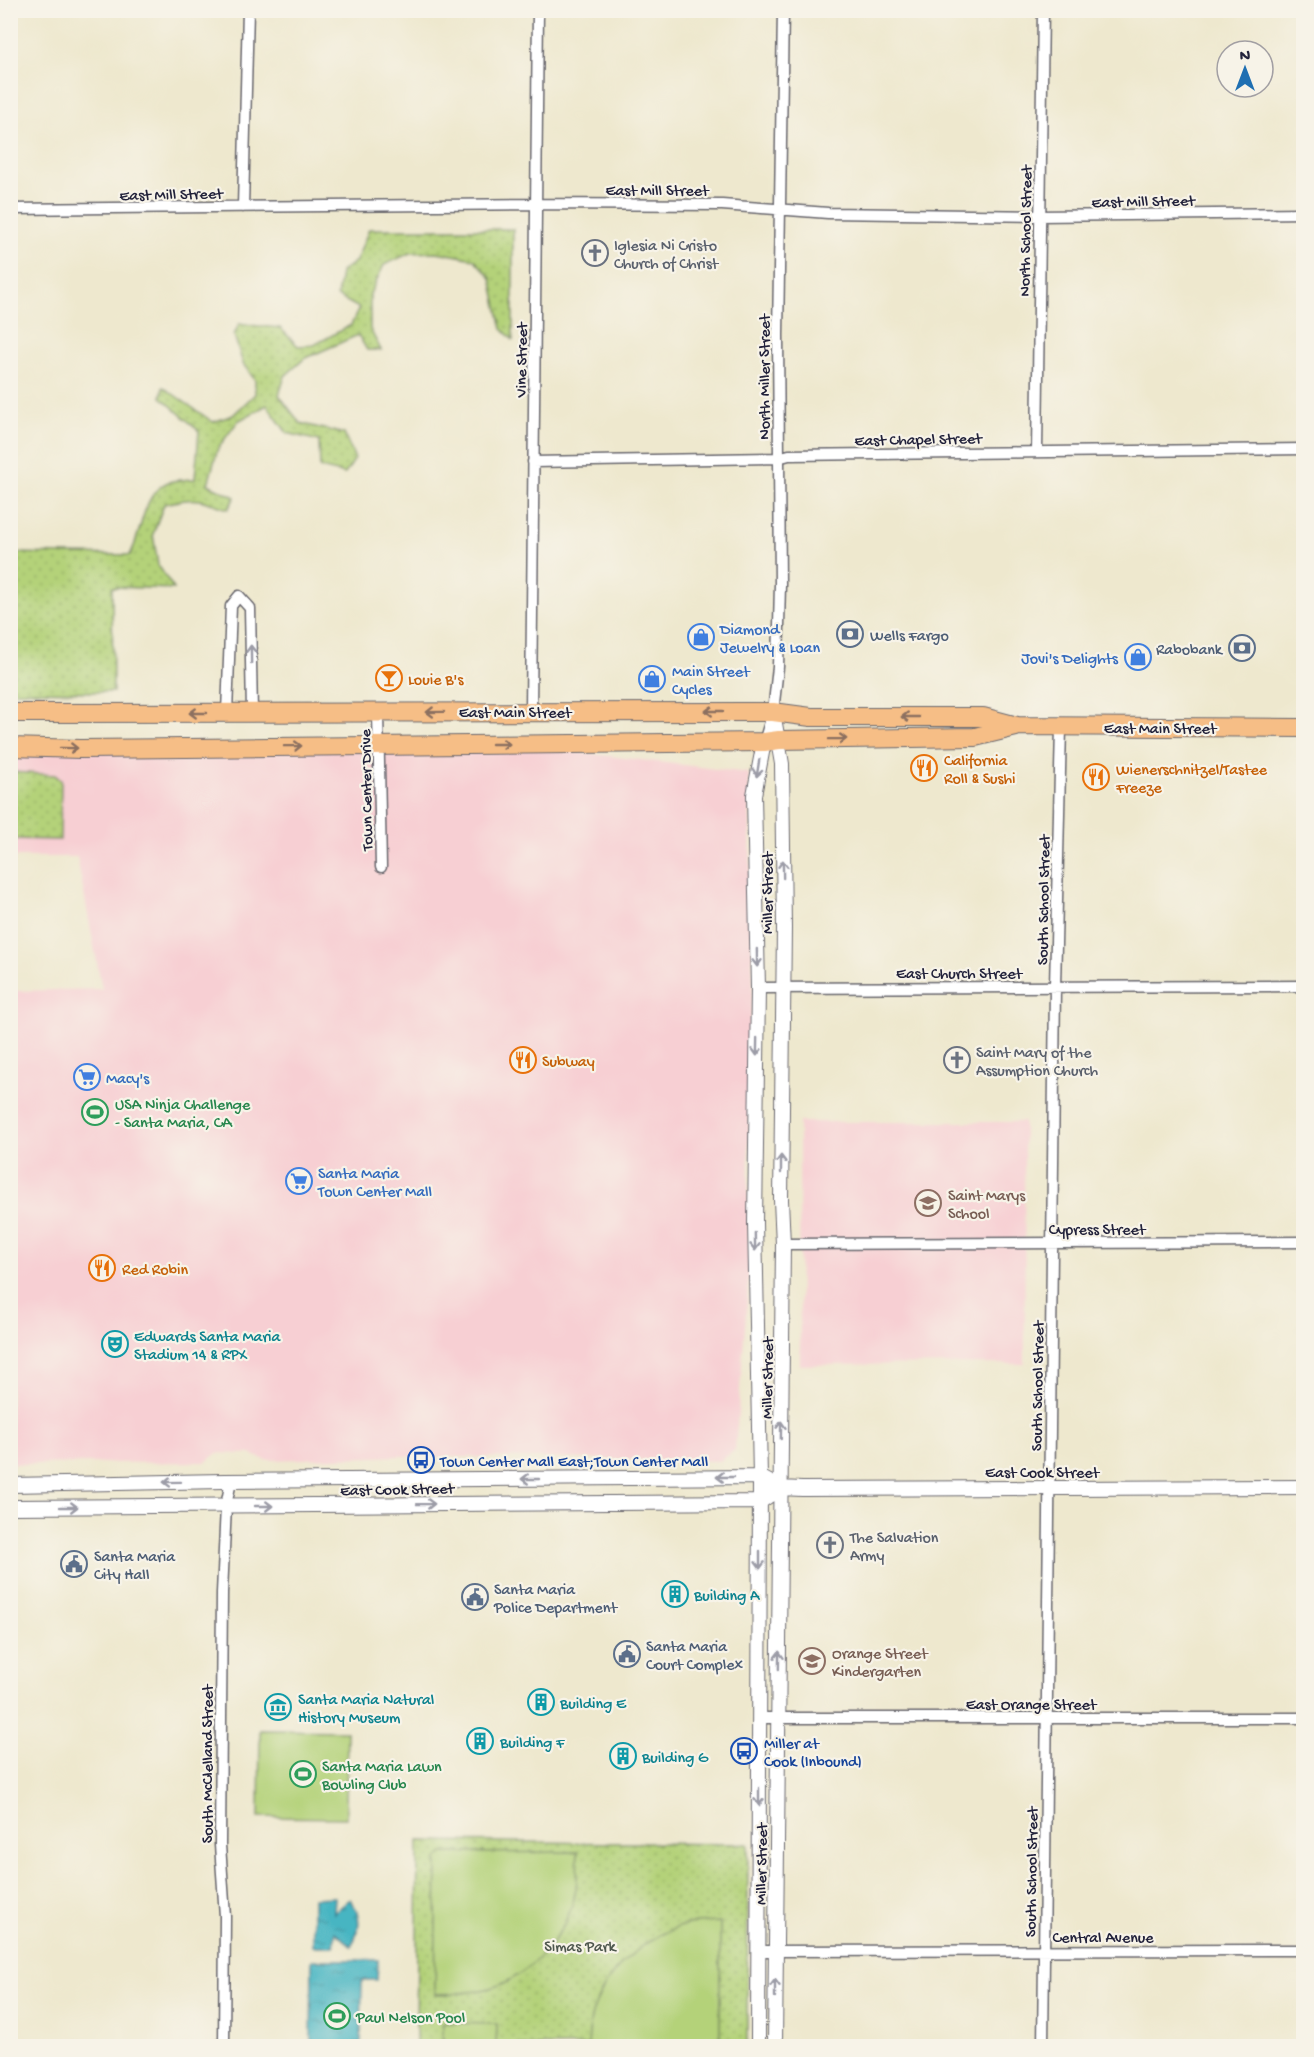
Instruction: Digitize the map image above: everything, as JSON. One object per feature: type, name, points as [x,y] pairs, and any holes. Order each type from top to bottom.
[{"type":"main road","name":"East Main Street","points":[[10,713],[773,712],[811,717],[983,717],[1017,726],[1304,728]]},
{"type":"main road","name":"East Main Street","points":[[10,747],[81,749],[975,737],[1017,726]]},
{"type":"street","points":[[243,207],[248,10]]},
{"type":"street","name":"Vine Street","points":[[531,711],[538,10]]},
{"type":"street","name":"North Miller Street","points":[[773,712],[777,687],[780,595],[778,210],[783,10]]},
{"type":"street","name":"North School Street","points":[[1037,452],[1043,10]]},
{"type":"street","name":"East Mill Street","points":[[10,209],[536,204],[722,205],[828,213],[1039,216],[1304,213]]},
{"type":"street","name":"East Chapel Street","points":[[533,462],[778,458],[789,454],[1304,449]]},
{"type":"street","points":[[227,713],[231,606],[239,596],[250,608],[252,713]]},
{"type":"street","name":"Town Center Drive","points":[[378,712],[381,867]]},
{"type":"street","name":"Miller Street","points":[[773,712],[771,741],[782,810],[781,1200],[783,1244],[775,2046]]},
{"type":"street","name":"South School Street","points":[[1043,2046],[1055,987],[1061,727]]},
{"type":"street","name":"Miller Street","points":[[758,2046],[760,1477],[755,1223],[758,988],[754,795],[771,741]]},
{"type":"street","name":"East Church Street","points":[[758,988],[1304,986]]},
{"type":"street","name":"Cypress Street","points":[[783,1244],[1304,1242]]},
{"type":"street","name":"East Cook Street","points":[[10,1485],[760,1477],[780,1488],[1304,1487]]},
{"type":"street","points":[[502,1479],[502,1503]]},
{"type":"street","name":"South McClelland Street","points":[[224,2046],[225,1916],[220,1833],[222,1593],[225,1572],[226,1506],[231,1481]]},
{"type":"street","points":[[760,1502],[780,1488]]},
{"type":"street","name":"East Cook Street","points":[[10,1507],[760,1502]]},
{"type":"street","name":"East Orange Street","points":[[759,1718],[1304,1718]]},
{"type":"street","name":"Central Avenue","points":[[758,1951],[1304,1950]]},
{"type":"shaded area","points":[[534,747],[749,773],[753,983],[750,1031],[748,1218],[750,1266],[735,1450],[720,1461],[405,1456],[266,1460],[250,1454],[217,1453],[206,1462],[11,1464],[10,991],[102,989],[77,857],[11,857],[11,751]]},
{"type":"shaded area","points":[[799,1122],[1024,1122],[1025,1364],[800,1365]]},
{"type":"green space","points":[[369,229],[513,229],[513,340],[502,329],[491,278],[474,259],[437,252],[410,253],[384,265],[370,294],[370,329],[381,350],[367,350],[358,335],[304,359],[285,376],[279,395],[300,423],[344,434],[355,459],[345,474],[320,468],[319,441],[287,433],[267,405],[238,421],[218,448],[208,484],[235,497],[228,509],[197,500],[164,504],[153,534],[158,565],[174,589],[112,587],[113,692],[11,691],[11,553],[130,555],[152,496],[166,483],[195,479],[199,431],[161,397],[163,387],[213,422],[233,415],[255,394],[255,380],[243,364],[234,335],[239,324],[280,328],[298,346],[314,345],[351,325],[359,308],[337,296],[341,272],[356,261]]},
{"type":"green space","points":[[11,772],[55,775],[61,780],[60,840],[11,839]]},
{"type":"green space","name":"Santa Maria Lawn Bowling Club","points":[[260,1730],[347,1731],[346,1818],[259,1817]]},
{"type":"green space","name":"Simas Park","points":[[418,1841],[748,1844],[747,2046],[419,2046],[416,2044]]},
{"type":"green space","points":[[578,1852],[576,1889],[571,1909],[555,1938],[533,1964],[491,1988],[463,1993],[435,1994],[437,1859],[443,1853]]},
{"type":"green space","points":[[720,1922],[720,2041],[714,2046],[588,2046],[590,2023],[595,2006],[612,1975],[622,1963],[646,1943],[674,1929],[692,1923]]},
{"type":"green space","points":[[443,2023],[497,2024],[496,2046],[443,2046]]},
{"type":"water","points":[[335,1897],[334,1913],[350,1899],[357,1911],[359,1922],[354,1940],[351,1946],[335,1932],[334,1946],[313,1946],[313,1898]]},
{"type":"water","points":[[312,1960],[378,1960],[377,1980],[362,1980],[361,2046],[311,2046]]},
{"type":"place","name":"Iglesia Ni Cristo Church of Christ","points":[[595,253]]},
{"type":"place","name":"Wells Fargo","points":[[850,634]]},
{"type":"place","name":"Diamond Jewelry & Loan","points":[[701,637]]},
{"type":"place","name":"Rabobank","points":[[1242,648]]},
{"type":"place","name":"Jovi's Delights","points":[[1138,657]]},
{"type":"place","name":"Louie B's","points":[[389,678]]},
{"type":"place","name":"Main Street Cycles","points":[[652,679]]},
{"type":"place","name":"California Roll & Sushi","points":[[924,768]]},
{"type":"place","name":"Wienerschnitzel/Tastee Freeze","points":[[1096,777]]},
{"type":"place","name":"Subway","points":[[523,1060]]},
{"type":"place","name":"Saint Mary of the Assumption Church","points":[[957,1060]]},
{"type":"place","name":"Macy's","points":[[87,1077]]},
{"type":"place","name":"USA Ninja Challenge - Santa Maria, CA","points":[[95,1112]]},
{"type":"place","name":"Santa Maria Town Center Mall","points":[[299,1181]]},
{"type":"place","name":"Saint Marys School","points":[[928,1203]]},
{"type":"place","name":"Red Robin","points":[[102,1268]]},
{"type":"place","name":"Edwards Santa Maria Stadium 14 & RPX","points":[[115,1344]]},
{"type":"place","name":"Town Center Mall East;Town Center Mall","points":[[421,1460]]},
{"type":"place","name":"The Salvation Army","points":[[830,1545]]},
{"type":"place","name":"Santa Maria City Hall","points":[[74,1564]]},
{"type":"place","name":"Building A","points":[[675,1594]]},
{"type":"place","name":"Santa Maria Police Department","points":[[475,1597]]},
{"type":"place","name":"Santa Maria Court Complex","points":[[627,1654]]},
{"type":"place","name":"Orange Street Kindergarten","points":[[812,1661]]},
{"type":"place","name":"Building E","points":[[541,1702]]},
{"type":"place","name":"Santa Maria Natural History Museum","points":[[278,1707]]},
{"type":"place","name":"Building F","points":[[480,1741]]},
{"type":"place","name":"Miller at Cook (Inbound)","points":[[744,1751]]},
{"type":"place","name":"Building G","points":[[623,1756]]},
{"type":"place","name":"Santa Maria Lawn Bowling Club","points":[[303,1774]]},
{"type":"place","name":"Paul Nelson Pool","points":[[337,2016]]}]
